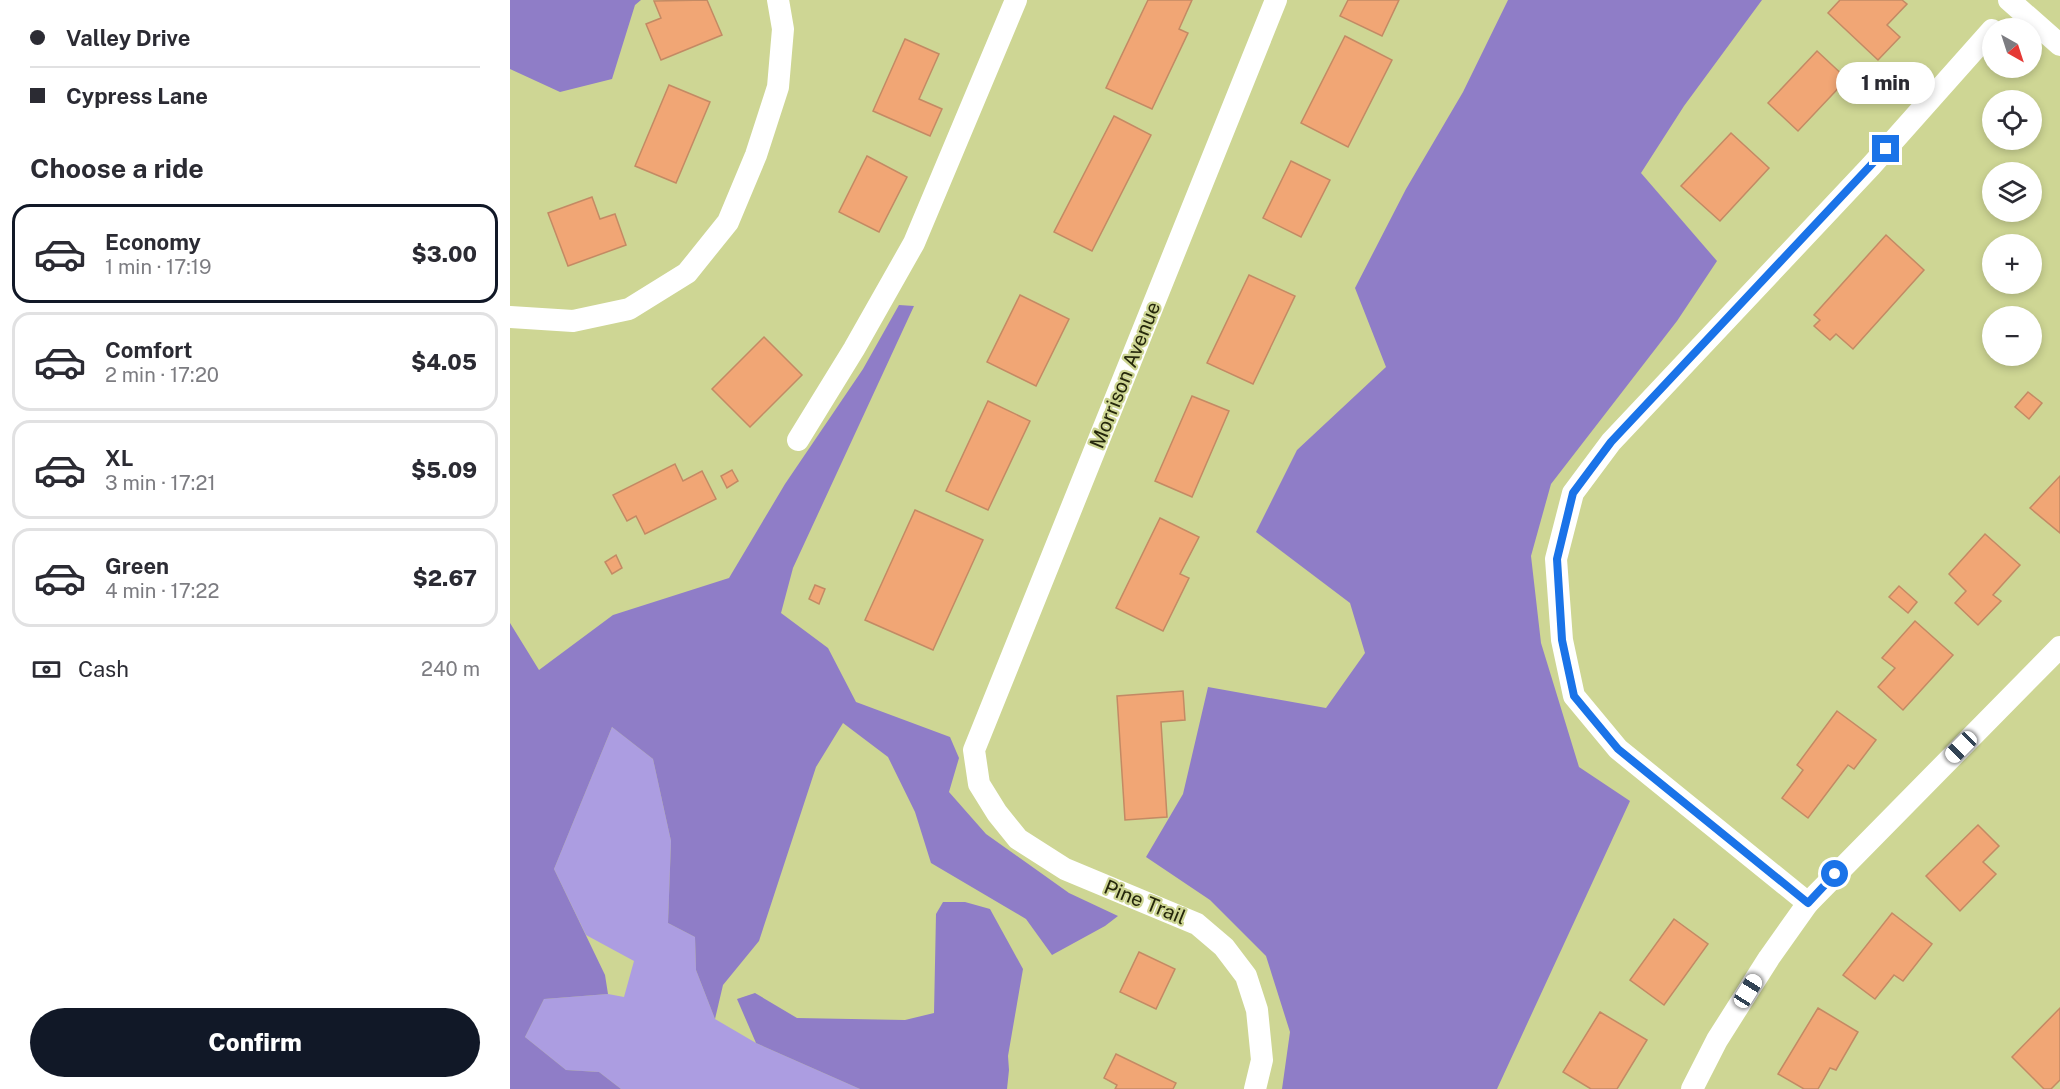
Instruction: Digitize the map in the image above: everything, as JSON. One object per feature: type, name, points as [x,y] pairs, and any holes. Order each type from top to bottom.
[{"type":"street","points":[[510,317],[573,321],[629,309],[687,273],[728,222],[756,155],[778,87],[783,29],[778,0]]},
{"type":"street","points":[[798,440],[854,349],[914,243],[1016,0]]},
{"type":"street","name":"Morrison Avenue","points":[[974,750],[1276,0]]},
{"type":"street","points":[[2001,18],[2012,3],[2060,45]]},
{"type":"street","points":[[1808,903],[1618,749],[1574,696],[1562,640],[1557,559],[1573,493],[1611,442],[1870,166],[1982,41]]},
{"type":"street","points":[[1692,1089],[1717,1040],[1769,958],[1808,903],[2060,647]]},
{"type":"street","name":"Pine Trail","points":[[974,750],[979,784],[997,813],[1018,838],[1065,869],[1197,924],[1224,948],[1246,976],[1257,1010],[1262,1060],[1255,1089]]},
{"type":"shaded area","points":[[510,0],[641,0],[635,5],[612,79],[560,92],[510,69]]},
{"type":"shaded area","points":[[1508,0],[1762,0],[1684,106],[1641,173],[1717,261],[1677,321],[1551,484],[1531,556],[1541,643],[1579,767],[1630,801],[1497,1089],[1282,1089],[1290,1032],[1266,956],[1210,900],[1146,857],[1183,794],[1208,687],[1326,708],[1365,653],[1350,603],[1256,532],[1297,450],[1386,367],[1355,288],[1406,189],[1463,92]]},
{"type":"shaded area","points":[[899,305],[914,306],[793,568],[781,613],[828,648],[856,702],[950,737],[959,758],[949,792],[986,834],[1069,893],[1118,916],[1105,926],[1052,955],[1026,919],[931,863],[915,812],[888,757],[843,723],[816,767],[759,941],[723,985],[715,1019],[696,970],[695,937],[668,923],[671,841],[653,759],[612,727],[554,869],[605,975],[608,994],[544,999],[525,1037],[566,1070],[599,1072],[621,1089],[510,1089],[510,623],[539,670],[613,615],[729,578],[785,484],[863,369]]},
{"type":"shaded area","points":[[612,727],[653,759],[671,841],[668,923],[695,937],[696,970],[715,1019],[756,1043],[860,1089],[621,1089],[599,1072],[566,1070],[525,1037],[544,999],[608,994],[624,997],[634,961],[586,935],[554,869]]},
{"type":"shaded area","points":[[943,902],[965,902],[990,909],[1023,969],[1008,1056],[1007,1089],[860,1089],[756,1043],[737,999],[755,993],[797,1018],[905,1020],[934,1013],[936,914]]},
{"type":"building","points":[[707,0],[722,35],[661,60],[646,24],[661,18],[654,1]]},
{"type":"building","points":[[1148,0],[1192,0],[1179,29],[1188,33],[1152,109],[1106,88]]},
{"type":"building","points":[[1348,0],[1399,0],[1382,36],[1340,16]]},
{"type":"building","points":[[1840,0],[1902,0],[1907,4],[1887,25],[1900,37],[1878,60],[1828,13]]},
{"type":"building","points":[[1345,36],[1392,60],[1348,147],[1301,123]]},
{"type":"building","points":[[905,39],[939,54],[919,99],[942,109],[930,136],[873,111]]},
{"type":"building","points":[[1817,51],[1847,79],[1798,131],[1768,103]]},
{"type":"building","points":[[669,85],[710,102],[676,183],[635,166]]},
{"type":"building","points":[[1114,116],[1151,135],[1092,251],[1054,232]]},
{"type":"building","points":[[1731,133],[1769,168],[1720,221],[1681,186]]},
{"type":"building","points":[[867,156],[907,177],[879,232],[839,212]]},
{"type":"building","points":[[1291,161],[1330,180],[1301,237],[1263,218]]},
{"type":"building","points":[[592,197],[600,219],[615,214],[626,245],[568,266],[548,213]]},
{"type":"building","points":[[1886,235],[1924,270],[1853,349],[1836,334],[1830,340],[1814,326],[1820,320],[1814,315]]},
{"type":"building","points":[[1249,275],[1295,296],[1253,384],[1207,363]]},
{"type":"building","points":[[1020,295],[1069,319],[1036,386],[987,362]]},
{"type":"building","points":[[764,337],[802,375],[750,427],[712,389]]},
{"type":"building","points":[[2028,392],[2042,403],[2029,419],[2015,407]]},
{"type":"building","points":[[1192,396],[1229,411],[1192,497],[1155,481]]},
{"type":"building","points":[[988,401],[1030,421],[988,510],[946,491]]},
{"type":"building","points":[[675,464],[683,481],[702,471],[716,499],[645,534],[636,516],[627,521],[613,495]]},
{"type":"building","points":[[732,470],[738,481],[727,488],[721,476]]},
{"type":"building","points":[[2060,476],[2060,533],[2030,508]]},
{"type":"building","points":[[915,510],[983,540],[933,650],[865,620]]},
{"type":"building","points":[[1160,518],[1199,537],[1180,574],[1189,578],[1163,631],[1116,608]]},
{"type":"building","points":[[1985,534],[2020,565],[1993,595],[2001,601],[1978,625],[1955,603],[1966,591],[1949,574]]},
{"type":"building","points":[[616,555],[622,568],[612,574],[605,562]]},
{"type":"building","points":[[815,585],[825,589],[819,604],[809,599]]},
{"type":"building","points":[[1899,586],[1917,602],[1908,613],[1889,597]]},
{"type":"building","points":[[1915,621],[1953,655],[1903,710],[1878,687],[1895,668],[1882,658]]},
{"type":"building","points":[[1183,691],[1185,720],[1161,722],[1167,817],[1125,820],[1117,696]]},
{"type":"building","points":[[1837,711],[1876,740],[1854,769],[1848,765],[1808,818],[1782,798],[1803,770],[1797,765]]},
{"type":"building","points":[[1978,825],[1999,846],[1983,862],[1996,874],[1960,911],[1926,876]]},
{"type":"building","points":[[1892,913],[1932,944],[1903,981],[1894,975],[1875,999],[1843,975]]},
{"type":"building","points":[[1674,919],[1708,944],[1664,1005],[1630,980]]},
{"type":"building","points":[[1139,952],[1175,969],[1156,1009],[1120,992]]},
{"type":"building","points":[[1818,1008],[1858,1032],[1836,1070],[1830,1068],[1818,1089],[1804,1089],[1778,1074]]},
{"type":"building","points":[[2060,1008],[2060,1080],[2051,1089],[2044,1089],[2012,1057]]},
{"type":"building","points":[[1600,1012],[1647,1040],[1617,1089],[1591,1089],[1563,1072]]},
{"type":"building","points":[[1116,1054],[1176,1083],[1173,1089],[1115,1089],[1117,1085],[1104,1078]]},
{"type":"route","points":[[1835,874],[1808,903],[1618,749],[1574,696],[1562,640],[1557,559],[1573,493],[1611,442],[1886,149]]}]
